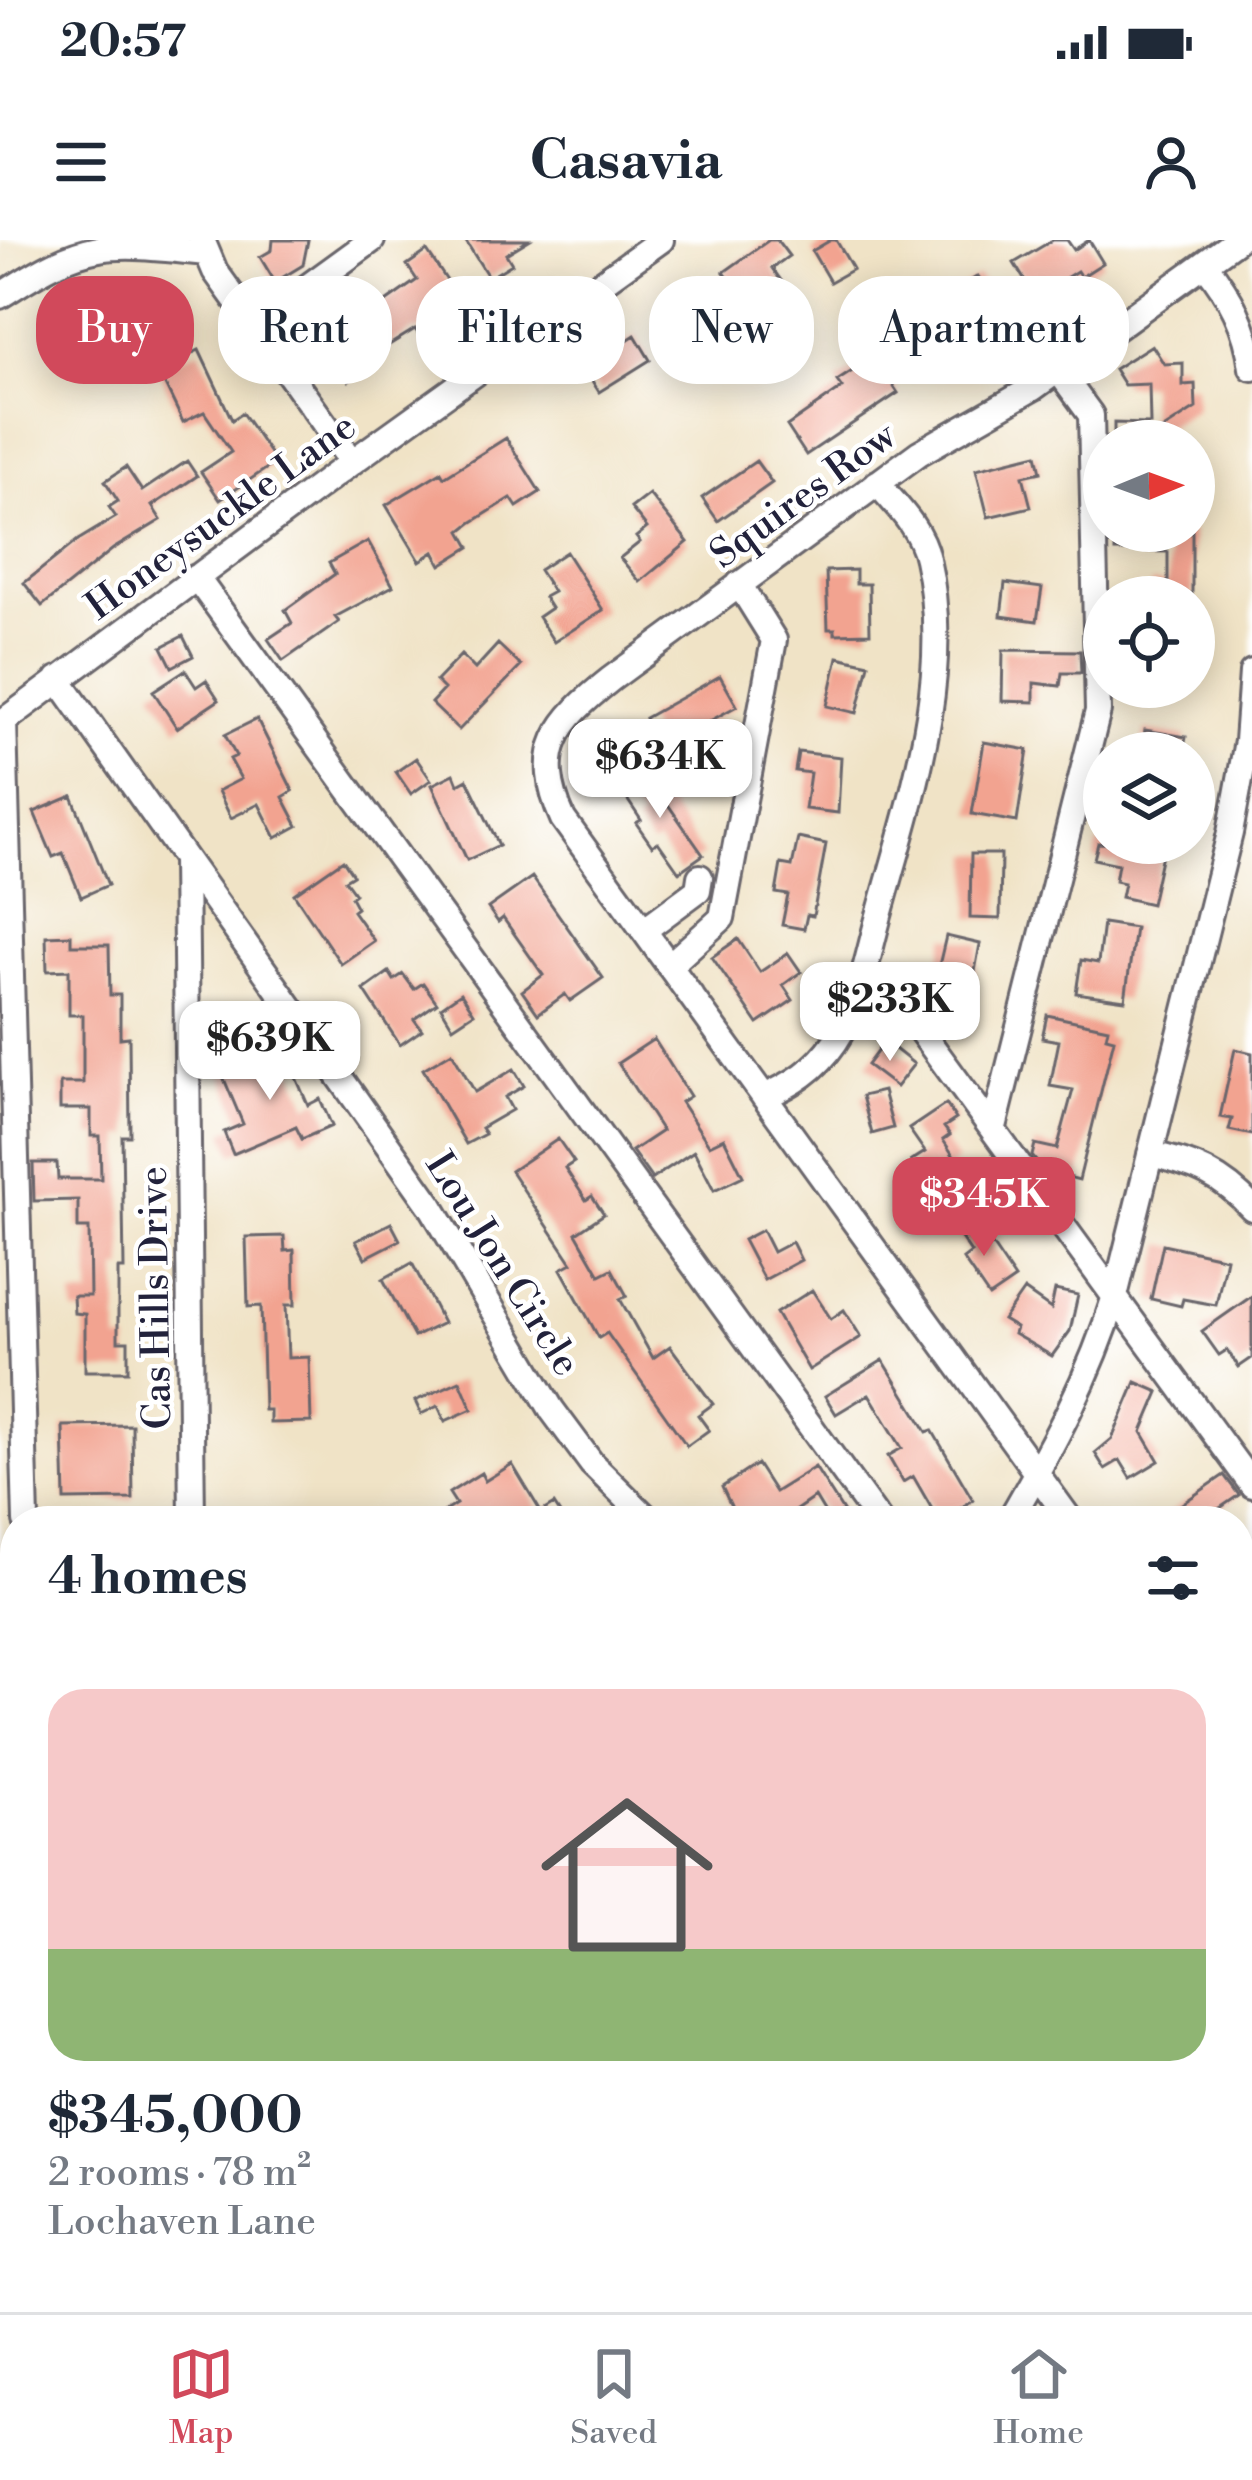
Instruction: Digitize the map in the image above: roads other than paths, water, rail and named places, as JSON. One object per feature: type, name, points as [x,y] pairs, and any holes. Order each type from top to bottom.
[{"type":"street","points":[[323,276],[372,240]]},
{"type":"street","name":"Honeysuckle Lane","points":[[2,722],[352,461],[661,240]]},
{"type":"street","name":"Squires Row","points":[[1129,318],[1238,240]]},
{"type":"street","points":[[0,296],[42,264],[88,245],[204,246],[223,276]]},
{"type":"street","points":[[1204,264],[1231,296],[1250,347],[1252,368]]},
{"type":"street","points":[[297,384],[352,461]]},
{"type":"street","name":"Squires Row","points":[[644,930],[562,819],[552,796],[548,766],[554,736],[572,711],[919,453],[1037,384]]},
{"type":"street","points":[[994,1127],[1098,711],[1091,415],[1068,384]]},
{"type":"street","points":[[764,1097],[814,1068],[838,1039],[853,1003],[916,778],[934,665],[935,626],[926,552],[909,520],[877,483]]},
{"type":"street","points":[[196,577],[868,1506]]},
{"type":"street","points":[[668,966],[722,918],[770,663],[774,640],[739,584]]},
{"type":"street","points":[[1018,1506],[1076,1402],[1099,1350],[1115,1296],[1230,833],[1252,671]]},
{"type":"street","name":"Lou Jon Circle","points":[[58,679],[431,1206],[552,1410],[592,1464],[635,1506]]},
{"type":"street","points":[[2,722],[26,1506]]},
{"type":"street","name":"Cas Hills Drive","points":[[185,859],[192,1506]]},
{"type":"street","points":[[700,877],[698,890],[644,930],[1060,1506]]},
{"type":"street","points":[[853,1003],[917,1026],[1252,1485]]},
{"type":"street","points":[[1150,1154],[1189,1162],[1219,1176],[1252,1208]]}]
